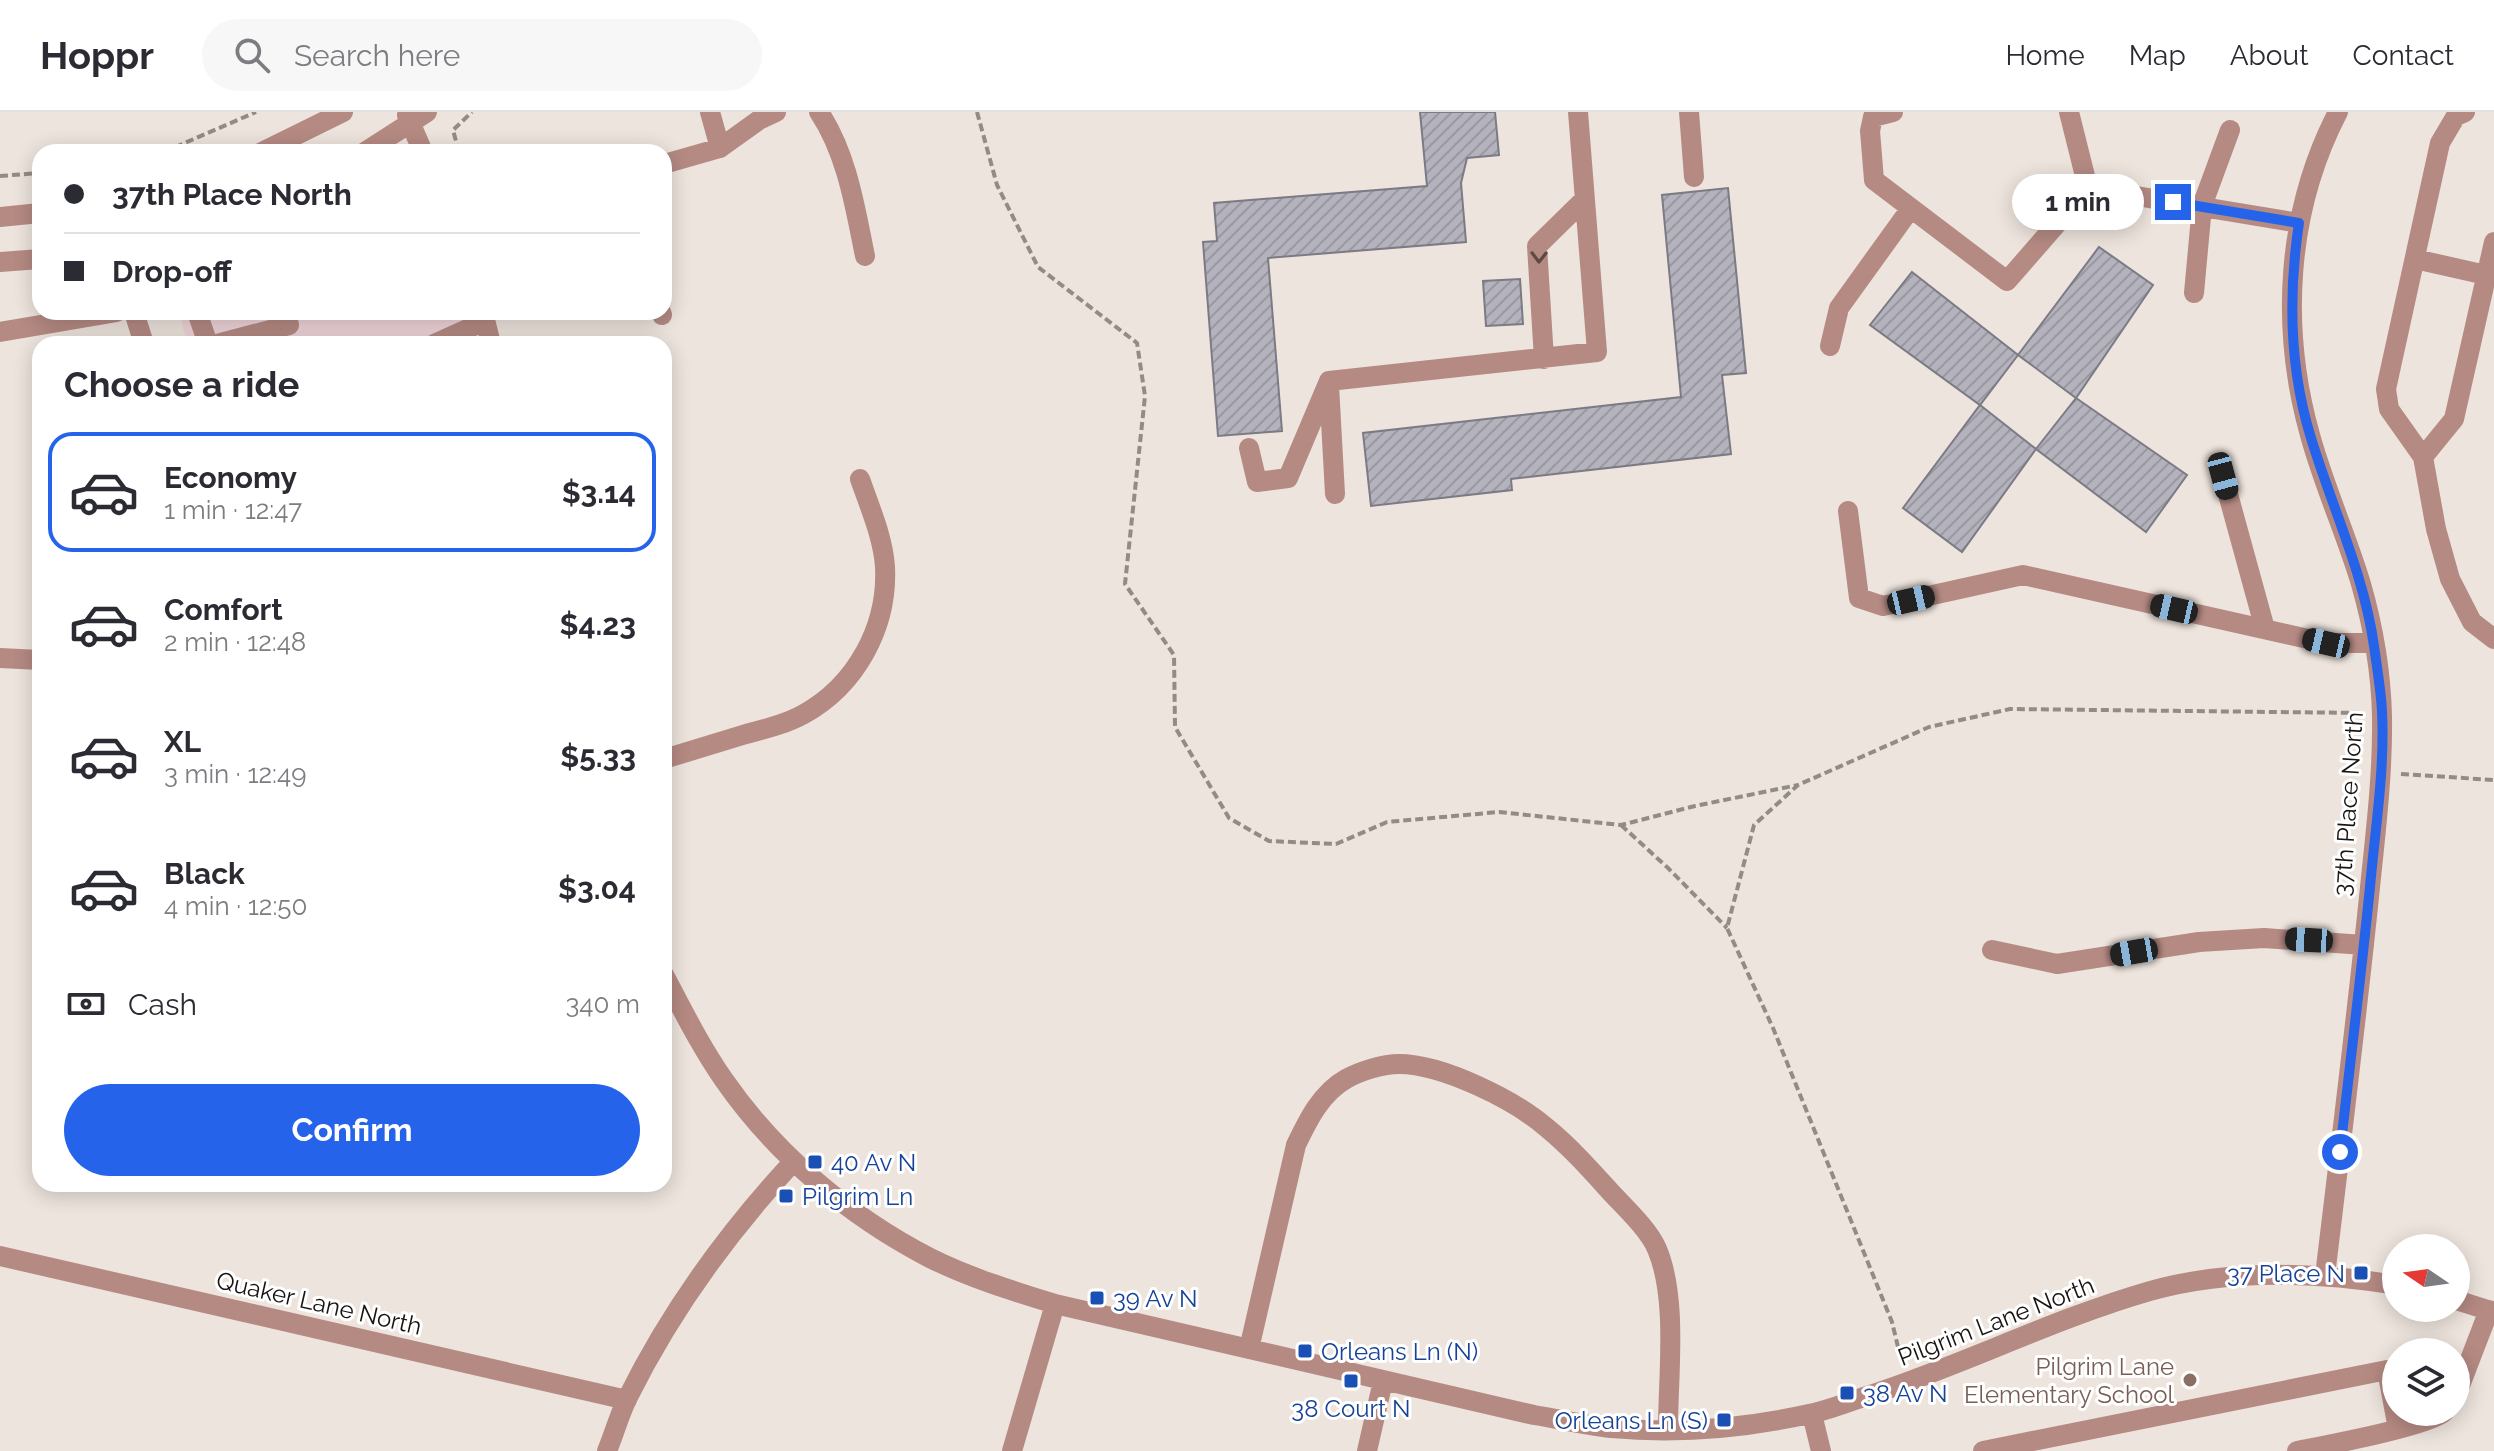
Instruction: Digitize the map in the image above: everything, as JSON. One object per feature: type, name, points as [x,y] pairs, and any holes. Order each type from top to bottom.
[{"type":"street","points":[[278,144],[343,112]]},
{"type":"street","points":[[710,112],[720,148]]},
{"type":"street","points":[[672,162],[720,148],[759,120],[776,112]]},
{"type":"street","points":[[819,112],[829,127],[850,185],[865,256]]},
{"type":"street","points":[[1329,381],[1597,352],[1578,112]]},
{"type":"street","points":[[1689,112],[1694,177]]},
{"type":"street","points":[[1893,112],[1873,117],[1870,131],[1874,180],[2007,281],[2088,188]]},
{"type":"street","points":[[2069,112],[2088,188]]},
{"type":"street","name":"37th Place North","points":[[2325,1276],[2364,945],[2381,773],[2382,713],[2374,643],[2361,585],[2310,436],[2296,378],[2291,322],[2293,262],[2299,223],[2323,142],[2338,112]]},
{"type":"street","points":[[2465,112],[2456,116],[2440,143],[2386,389],[2389,409],[2423,457],[2436,529],[2450,579],[2472,622],[2494,639]]},
{"type":"street","points":[[376,144],[415,116],[421,144]]},
{"type":"street","points":[[2194,293],[2202,206],[2230,130]]},
{"type":"street","points":[[2088,188],[2299,223]]},
{"type":"street","points":[[1544,359],[1537,246],[1585,199]]},
{"type":"street","points":[[1830,346],[1839,308],[1911,208]]},
{"type":"street","points":[[0,217],[32,214]]},
{"type":"street","points":[[2423,457],[2454,419],[2494,242]]},
{"type":"street","points":[[2415,259],[2486,275]]},
{"type":"street","points":[[0,262],[32,260]]},
{"type":"street","points":[[0,332],[70,320]]},
{"type":"street","points":[[247,336],[289,325],[288,320]]},
{"type":"street","points":[[448,336],[477,320]]},
{"type":"street","points":[[1249,448],[1257,482],[1288,478],[1329,381]]},
{"type":"street","points":[[1329,381],[1335,494]]},
{"type":"street","points":[[2223,476],[2265,629]]},
{"type":"street","points":[[672,757],[803,715],[832,694],[856,667],[874,636],[883,603],[885,567],[879,532],[860,479]]},
{"type":"street","points":[[1848,511],[1859,598],[1883,606],[2023,575],[2326,643],[2374,643]]},
{"type":"street","points":[[0,673],[0,658],[32,660]]},
{"type":"street","points":[[1992,950],[2057,964],[2199,942],[2264,938],[2364,945]]},
{"type":"street","name":"Pilgrim Lane North","points":[[672,990],[725,1081],[762,1128],[817,1183],[872,1224],[930,1258],[993,1285],[1055,1304],[1534,1415],[1611,1428],[1668,1429],[1754,1424],[1812,1414],[1908,1383],[2153,1290],[2220,1278],[2293,1275],[2382,1283]]},
{"type":"street","points":[[1249,1349],[1296,1145],[1308,1119],[1324,1097],[1346,1079],[1371,1069],[1398,1064],[1426,1068],[1470,1082],[1510,1101],[1547,1127],[1580,1158],[1656,1246],[1666,1276],[1669,1309],[1668,1429]]},
{"type":"street","points":[[607,1451],[627,1400],[673,1318],[720,1247],[794,1161]]},
{"type":"street","name":"Quaker Lane North","points":[[0,1256],[627,1400]]},
{"type":"street","points":[[1012,1451],[1055,1304]]},
{"type":"street","points":[[2470,1304],[2491,1311],[2470,1362]]},
{"type":"street","points":[[1983,1451],[2387,1370],[2398,1429]]},
{"type":"street","points":[[1367,1451],[1383,1381]]},
{"type":"street","points":[[1812,1414],[1821,1451]]},
{"type":"street","points":[[2297,1451],[2408,1426]]},
{"type":"path","points":[[182,144],[256,112]]},
{"type":"path","points":[[457,144],[453,130],[472,112]]},
{"type":"path","points":[[977,112],[997,185],[1038,267],[1137,343],[1145,396],[1125,584],[1174,655],[1175,727],[1229,818],[1269,841],[1336,844],[1387,822],[1499,812],[1621,825],[1798,785],[1929,727],[2010,709],[2382,713]]},
{"type":"path","points":[[0,176],[32,174]]},
{"type":"path","points":[[2381,773],[2494,780]]},
{"type":"path","points":[[1727,928],[1754,825],[1798,785]]},
{"type":"path","points":[[1621,825],[1727,928],[1803,1101],[1892,1322],[1898,1347]]},
{"type":"shaded area","points":[[181,320],[464,320],[470,336],[185,336]]},
{"type":"building","points":[[1420,112],[1495,112],[1499,155],[1467,158],[1461,183],[1466,242],[1268,258],[1282,431],[1218,436],[1203,242],[1217,241],[1214,203],[1427,186]]},
{"type":"building","points":[[1728,188],[1746,373],[1722,375],[1731,454],[1511,479],[1512,490],[1371,506],[1363,433],[1681,397],[1662,195]]},
{"type":"building","points":[[2099,247],[2153,285],[2076,398],[2018,355]]},
{"type":"building","points":[[1912,272],[2018,355],[1980,405],[1870,325]]},
{"type":"building","points":[[1520,279],[1523,324],[1486,326],[1483,281]]},
{"type":"building","points":[[2076,398],[2187,475],[2146,532],[2036,449]]},
{"type":"building","points":[[1980,405],[2036,449],[1962,552],[1903,508]]},
{"type":"place","name":"40 Av N","points":[[815,1162]]},
{"type":"place","name":"Pilgrim Ln","points":[[786,1196]]},
{"type":"place","name":"37 Place N","points":[[2361,1273]]},
{"type":"place","name":"39 Av N","points":[[1097,1298]]},
{"type":"place","name":"Orleans Ln (N)","points":[[1305,1351]]},
{"type":"place","name":"Pilgrim Lane Elementary School","points":[[2190,1380]]},
{"type":"place","name":"38 Court N","points":[[1351,1381]]},
{"type":"place","name":"38 Av N","points":[[1847,1393]]},
{"type":"place","name":"Orleans Ln (S)","points":[[1724,1420]]},
{"type":"route","points":[[2173,202],[2299,223],[2293,262],[2291,322],[2296,378],[2310,436],[2361,585],[2374,643],[2382,713],[2381,773],[2340,1152]]}]
